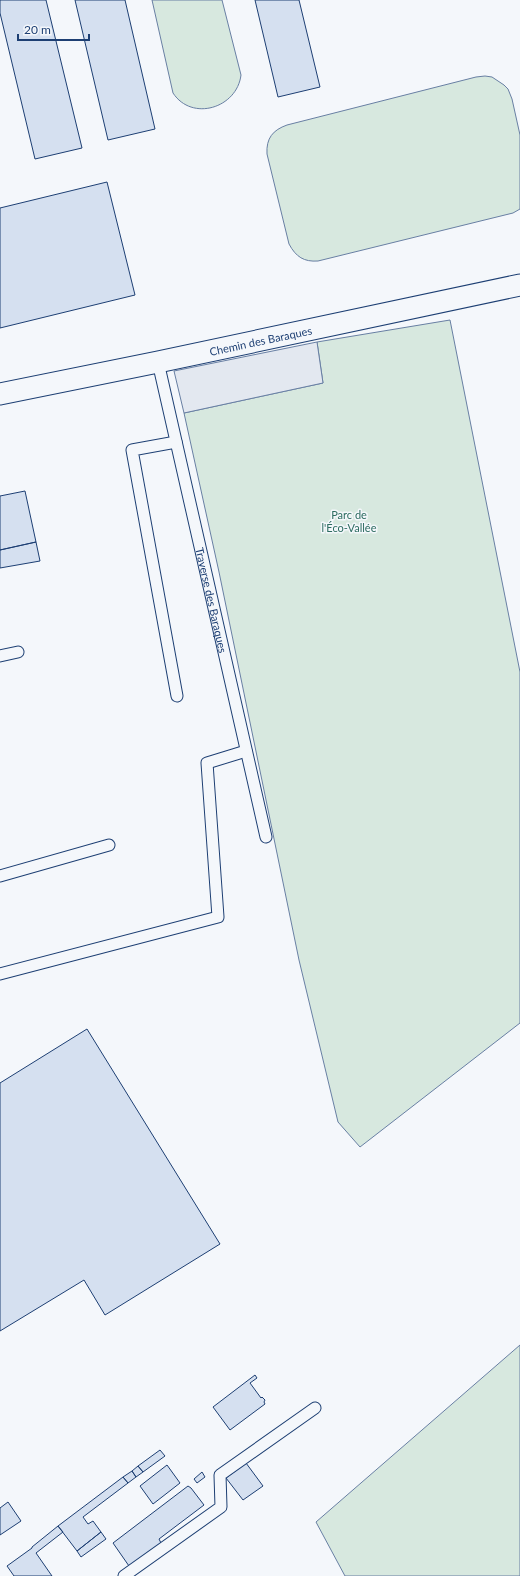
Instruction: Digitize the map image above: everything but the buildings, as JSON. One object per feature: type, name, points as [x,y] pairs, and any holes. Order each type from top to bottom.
[{"type":"street","name":"Chemin des Baraques","points":[[0,394],[520,285]]},
{"type":"lane","name":"Traverse des Baraques","points":[[158,362],[266,838]]},
{"type":"lane","points":[[176,442],[132,450],[177,696]]},
{"type":"lane","points":[[0,656],[18,652]]},
{"type":"lane","points":[[0,974],[218,917],[207,763],[246,751]]},
{"type":"lane","points":[[0,876],[109,845]]},
{"type":"lane","points":[[124,1576],[221,1507],[220,1475],[315,1408]]},
{"type":"green space","points":[[152,0],[222,0],[241,75],[238,86],[231,96],[223,103],[202,109],[191,107],[181,102],[173,93]]},
{"type":"green space","points":[[485,76],[492,77],[504,85],[508,89],[512,99],[520,135],[520,209],[513,213],[318,261],[309,261],[301,258],[295,252],[289,244],[267,154],[269,139],[274,132],[287,125]]},
{"type":"green space","name":"Parc de l'Éco-Vallée","points":[[450,320],[520,672],[520,1023],[360,1147],[338,1122],[299,960],[219,572],[184,413],[323,383],[317,342]]},
{"type":"green space","points":[[520,1345],[520,1576],[345,1576],[316,1522]]},
{"type":"shaded area","points":[[317,342],[323,383],[184,413],[174,371]]}]
